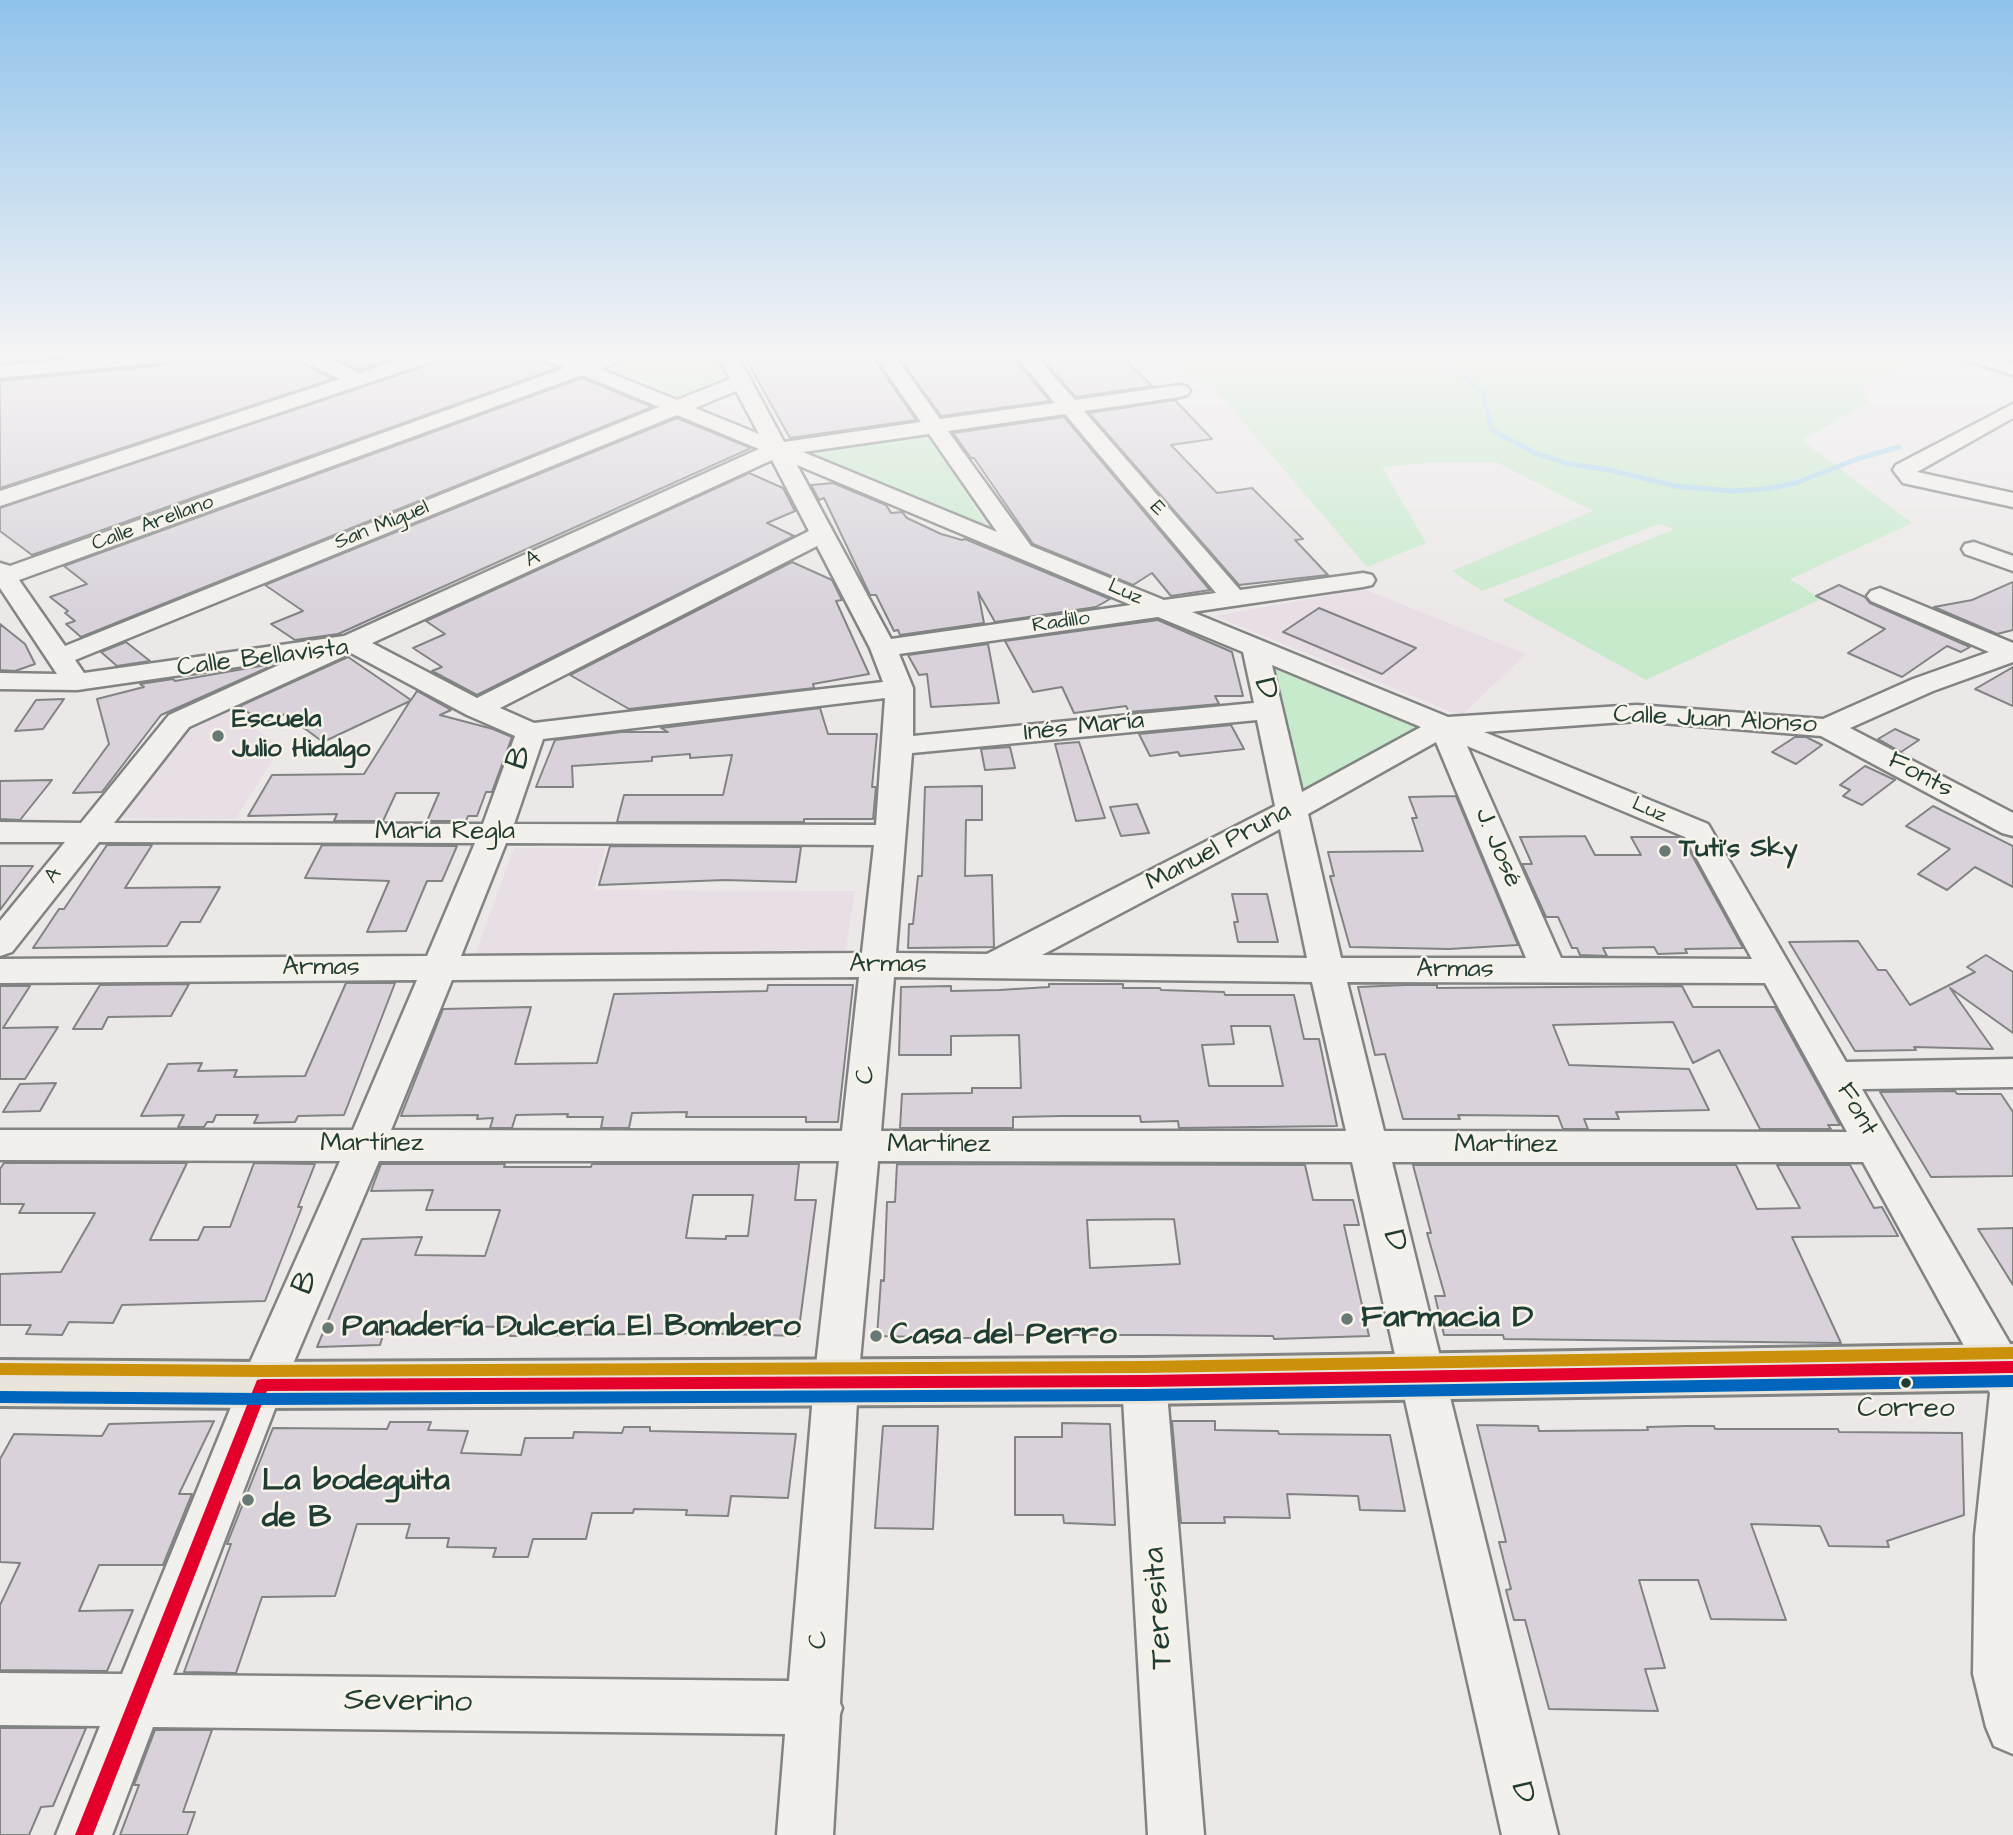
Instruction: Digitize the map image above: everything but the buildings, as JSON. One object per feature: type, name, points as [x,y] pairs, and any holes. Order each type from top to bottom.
[{"type":"main road","points":[[0,1383],[836,1383],[1144,1381],[1424,1375],[2009,1379]]},
{"type":"street","points":[[0,499],[173,442]]},
{"type":"street","name":"Calle Arellano","points":[[2,573],[377,442]]},
{"type":"street","name":"San Miguel","points":[[60,657],[592,442]]},
{"type":"street","name":"Luz","points":[[760,442],[1697,831]]},
{"type":"street","name":"C","points":[[774,442],[883,648],[899,688],[898,746],[891,835],[836,1383],[816,1708],[805,1835]]},
{"type":"street","name":"A","points":[[0,944],[179,721],[778,449],[828,442]]},
{"type":"street","points":[[944,442],[1022,550]]},
{"type":"street","name":"E","points":[[1099,442],[1234,598]]},
{"type":"street","points":[[1956,442],[1904,470],[1911,478],[2013,500]]},
{"type":"street","points":[[477,709],[821,534]]},
{"type":"street","points":[[1974,549],[2013,564]]},
{"type":"street","points":[[2,573],[77,682]]},
{"type":"street","name":"Radillo","points":[[883,648],[1363,580]]},
{"type":"street","points":[[1880,596],[2013,653]]},
{"type":"street","name":"Calle Bellavista","points":[[0,681],[77,682],[352,643],[477,709],[531,732],[899,688]]},
{"type":"street","name":"D","points":[[1255,647],[1327,970],[1371,1146],[1531,1835]]},
{"type":"street","name":"Calle Juan Alonso","points":[[1444,726],[1637,713],[1827,728],[1923,685],[2013,653]]},
{"type":"street","name":"Inés María","points":[[898,746],[1269,710]]},
{"type":"street","name":"Manuel Pruna","points":[[992,967],[1293,810],[1444,726]]},
{"type":"street","name":"J. José","points":[[1444,726],[1549,971]]},
{"type":"street","name":"Fonts","points":[[1827,728],[2013,826]]},
{"type":"street","name":"B","points":[[83,1835],[262,1385],[366,1145],[495,833],[531,732]]},
{"type":"street","name":"Font","points":[[1697,831],[2009,1379]]},
{"type":"street","name":"María Regla","points":[[0,832],[891,835]]},
{"type":"street","name":"Armas","points":[[0,971],[877,965],[1776,971]]},
{"type":"street","points":[[1836,1076],[2013,1073]]},
{"type":"street","name":"Martínez","points":[[0,1145],[1877,1147]]},
{"type":"street","points":[[2009,1379],[1999,1536],[1999,1674],[2013,1727]]},
{"type":"street","name":"Teresita","points":[[1144,1381],[1176,1835]]},
{"type":"street","name":"Severino","points":[[0,1699],[816,1708]]},
{"type":"shaded area","points":[[1364,589],[1526,654],[1461,716],[1215,616]]},
{"type":"shaded area","points":[[230,710],[280,747],[236,819],[118,818],[184,732]]},
{"type":"shaded area","points":[[514,848],[605,848],[594,890],[855,891],[846,950],[475,954]]},
{"type":"green space","points":[[882,442],[932,442],[985,523],[977,525],[796,454]]},
{"type":"green space","points":[[1260,442],[1804,442],[1912,523],[1790,579],[1821,599],[1646,680],[1502,600],[1674,529],[1659,524],[1482,591],[1452,571],[1593,511],[1496,462],[1435,462],[1382,467],[1426,543],[1367,567]]},
{"type":"green space","points":[[1264,662],[1273,666],[1419,728],[1299,796]]},
{"type":"waterway","points":[[1514,442],[1535,453],[1569,464],[1609,470],[1675,486],[1731,491],[1765,489],[1796,483],[1857,459],[1899,447]]},
{"type":"transit line","points":[[0,1369],[262,1371],[1144,1367],[2013,1353]]},
{"type":"transit line","points":[[262,1385],[1144,1381],[2013,1367]]},
{"type":"transit line","points":[[0,1397],[262,1399],[1144,1395],[2013,1381]]},
{"type":"transit line","points":[[84,1835],[262,1385]]},
{"type":"place","name":"Escuela Julio Hidalgo","points":[[218,736]]},
{"type":"place","name":"Tuti's Sky","points":[[1665,851]]},
{"type":"place","name":"Farmacia D","points":[[1347,1319]]},
{"type":"place","name":"Panadería Dulcería El Bombero","points":[[328,1328]]},
{"type":"place","name":"Casa del Perro","points":[[876,1336]]},
{"type":"place","name":"Correo","points":[[1906,1383]]},
{"type":"place","name":"La bodeguita de B","points":[[248,1500]]}]
